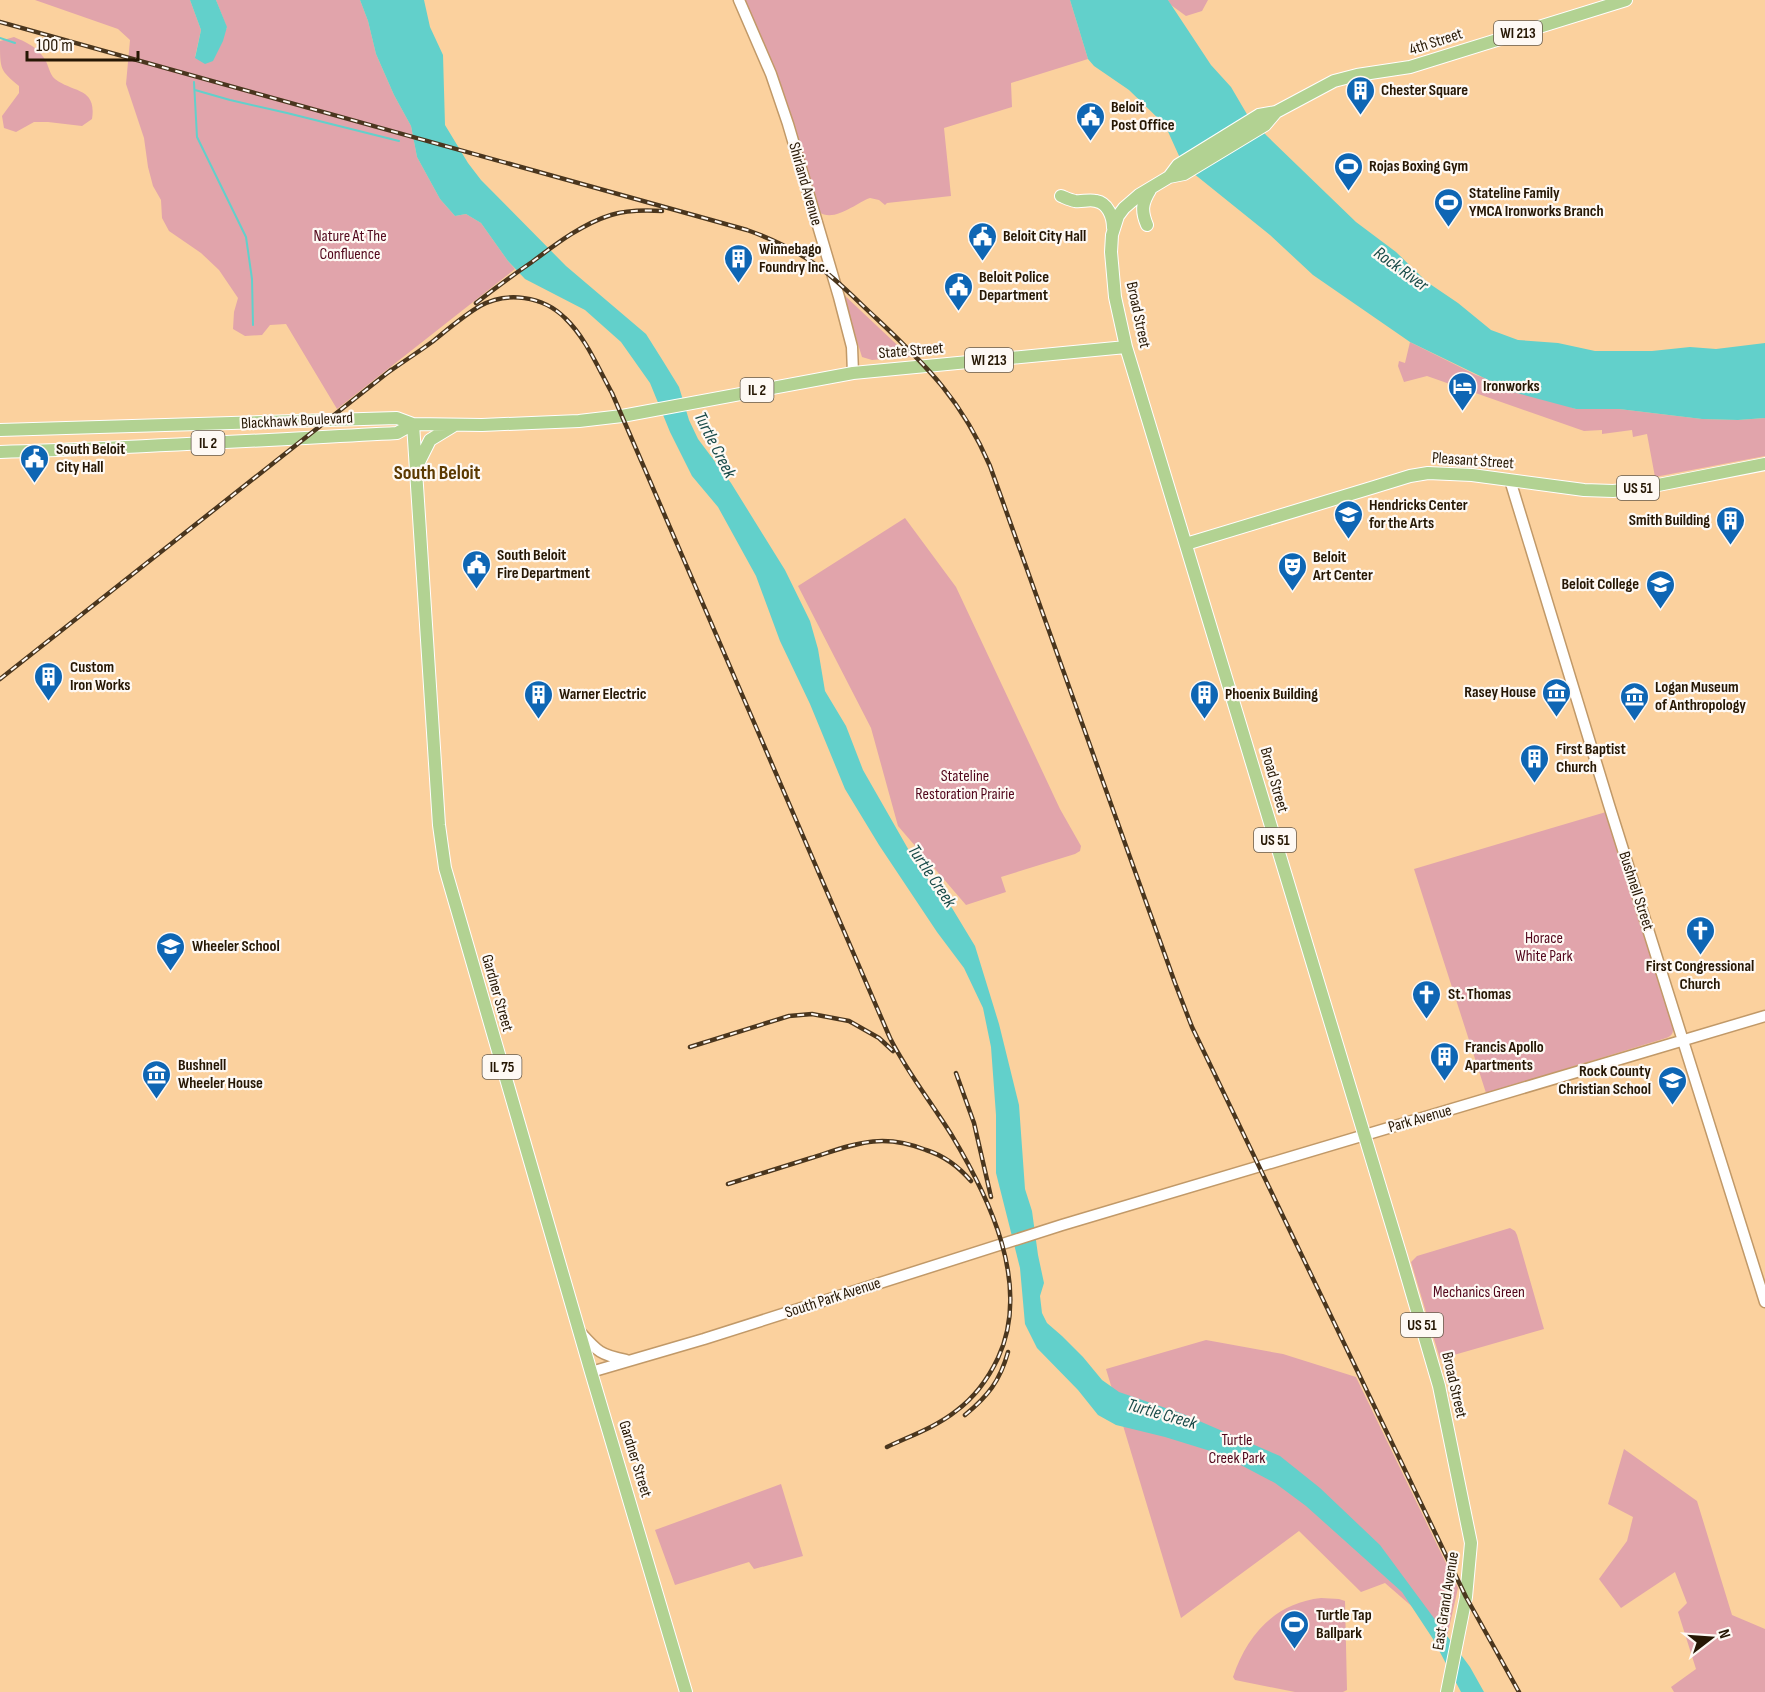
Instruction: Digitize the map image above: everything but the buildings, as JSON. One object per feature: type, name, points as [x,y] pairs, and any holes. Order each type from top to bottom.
[{"type":"main road","name":"4th Street","points":[[1262,120],[1317,89],[1341,79],[1410,68],[1626,0]]},
{"type":"main road","name":"Broad Street","points":[[1262,120],[1151,187],[1124,208],[1113,230],[1111,252],[1115,297],[1126,346],[1430,1353],[1467,1518]]},
{"type":"main road","points":[[1147,225],[1142,206],[1151,187]]},
{"type":"main road","points":[[1061,196],[1075,201],[1095,200],[1101,203],[1111,215],[1113,230]]},
{"type":"main road","name":"State Street","points":[[807,380],[853,373],[1126,346]]},
{"type":"main road","name":"Blackhawk Boulevard","points":[[0,430],[397,418],[413,424],[579,421],[622,416],[807,380]]},
{"type":"main road","name":"Blackhawk Boulevard","points":[[0,452],[397,433],[413,424]]},
{"type":"main road","name":"Gardner Street","points":[[413,424],[439,825],[445,868],[686,1692]]},
{"type":"main road","points":[[417,468],[430,440],[455,424]]},
{"type":"main road","name":"Pleasant Street","points":[[1186,544],[1410,476],[1428,473],[1510,480],[1584,490],[1613,491],[1643,488],[1765,464]]},
{"type":"main road","name":"East Grand Avenue","points":[[1447,1691],[1466,1597],[1471,1543],[1467,1518]]},
{"type":"street","name":"Shirland Avenue","points":[[739,0],[771,74],[788,124],[839,297],[852,347],[853,373]]},
{"type":"street","name":"Bushnell Street","points":[[1510,480],[1585,728],[1765,1302]]},
{"type":"street","name":"Park Avenue","points":[[1074,1221],[1765,1016]]},
{"type":"street","name":"South Park Avenue","points":[[591,1372],[704,1339],[1074,1221]]},
{"type":"street","points":[[580,1332],[593,1347],[603,1354],[629,1361]]},
{"type":"green space","name":"Nature At The Confluence","points":[[35,0],[190,0],[201,30],[195,57],[227,28],[216,0],[360,0],[376,54],[411,126],[417,157],[440,199],[455,216],[466,214],[481,223],[515,269],[337,409],[286,324],[270,325],[262,335],[245,336],[233,329],[238,298],[219,270],[201,253],[169,231],[162,218],[161,200],[153,186],[144,138],[126,84],[130,40],[118,29]]},
{"type":"green space","points":[[743,0],[1070,0],[1088,59],[1011,83],[1012,107],[944,128],[951,196],[885,205],[879,200],[870,198],[838,214],[825,215],[819,212]]},
{"type":"green space","points":[[1168,0],[1208,0],[1202,11],[1186,16]]},
{"type":"green space","points":[[14,37],[38,51],[55,79],[87,96],[93,109],[92,119],[82,126],[34,122],[16,132],[4,128],[2,116],[19,93],[19,86],[2,68],[0,41]]},
{"type":"green space","points":[[842,293],[910,357],[872,360],[862,357]]},
{"type":"green space","points":[[1410,342],[1476,375],[1576,409],[1619,409],[1702,419],[1765,418],[1765,456],[1655,477],[1647,434],[1633,437],[1632,430],[1602,434],[1602,430],[1584,431],[1427,376],[1404,382],[1398,366],[1399,361],[1405,363]]},
{"type":"green space","name":"Stateline Restoration Prairie","points":[[905,518],[956,587],[1060,809],[1081,846],[1080,851],[1075,854],[1001,877],[1006,892],[966,905],[898,826],[871,728],[798,586]]},
{"type":"green space","name":"Horace White Park","points":[[1606,812],[1673,1026],[1672,1033],[1666,1038],[1486,1093],[1414,869]]},
{"type":"green space","name":"Mechanics Green","points":[[1510,1228],[1517,1235],[1544,1329],[1440,1359],[1411,1262],[1417,1256]]},
{"type":"green space","name":"Turtle Creek Park","points":[[1206,1340],[1283,1354],[1356,1377],[1458,1588],[1447,1637],[1385,1583],[1361,1592],[1299,1531],[1181,1618],[1106,1369]]},
{"type":"green space","points":[[1624,1449],[1697,1501],[1732,1615],[1765,1629],[1765,1692],[1674,1692],[1671,1687],[1696,1669],[1678,1612],[1687,1603],[1675,1572],[1621,1608],[1599,1579],[1627,1541],[1633,1517],[1608,1504]]},
{"type":"green space","points":[[781,1484],[803,1556],[754,1569],[749,1562],[675,1585],[655,1530]]},
{"type":"green space","name":"Turtle Tap Ballpark","points":[[1321,1598],[1345,1601],[1347,1690],[1343,1692],[1295,1692],[1235,1680],[1233,1677],[1246,1648],[1265,1624],[1290,1607]]},
{"type":"water","points":[[190,0],[216,0],[227,27],[213,61],[205,64],[195,58],[201,30]]},
{"type":"water","name":"Turtle Creek","points":[[360,0],[424,0],[430,27],[443,55],[445,125],[468,163],[481,180],[566,266],[646,334],[679,387],[689,420],[698,439],[731,483],[785,570],[810,621],[818,649],[825,691],[846,726],[863,770],[919,868],[952,908],[975,946],[999,1024],[1019,1105],[1025,1189],[1032,1211],[1044,1283],[1040,1296],[1042,1313],[1047,1323],[1083,1357],[1102,1380],[1119,1392],[1183,1414],[1280,1456],[1320,1488],[1380,1545],[1470,1667],[1484,1692],[1461,1692],[1433,1639],[1402,1592],[1306,1506],[1275,1483],[1220,1454],[1116,1425],[1098,1415],[1078,1390],[1037,1348],[1025,1324],[1020,1268],[996,1173],[996,1115],[991,1047],[983,1008],[964,968],[879,845],[845,789],[810,704],[780,641],[756,576],[718,507],[692,476],[670,432],[650,383],[621,342],[585,310],[525,279],[508,261],[481,223],[466,214],[455,216],[440,199],[417,157],[411,126],[376,54]]},
{"type":"water","name":"Rock River","points":[[1070,0],[1168,0],[1211,65],[1231,87],[1248,116],[1267,136],[1356,222],[1396,252],[1427,282],[1491,330],[1518,340],[1558,343],[1595,351],[1652,351],[1690,347],[1716,349],[1765,343],[1765,418],[1702,419],[1619,409],[1576,409],[1513,392],[1410,342],[1313,275],[1270,235],[1193,173],[1180,158],[1165,125],[1129,90],[1094,66],[1088,59]]},
{"type":"waterway","points":[[0,38],[15,43]]},
{"type":"waterway","points":[[194,82],[197,137],[246,237],[252,279],[253,325]]},
{"type":"waterway","points":[[195,90],[399,141]]},
{"type":"railway","points":[[0,22],[759,234],[814,263],[845,289],[928,369],[968,422],[990,466],[1192,1027],[1466,1597],[1519,1692]]},
{"type":"railway","points":[[476,303],[560,242],[600,219],[623,212],[662,211]]},
{"type":"railway","points":[[386,374],[480,306],[491,301],[513,297],[546,305],[565,318],[591,354],[612,393],[890,1038],[965,1159],[992,1213],[1002,1242],[1008,1272],[1010,1301],[1007,1330],[994,1366],[975,1394],[963,1406],[931,1427],[887,1447]]},
{"type":"railway","points":[[0,679],[391,370]]},
{"type":"railway","points":[[690,1047],[789,1016],[812,1014],[849,1021],[879,1038],[893,1051]]},
{"type":"railway","points":[[956,1073],[974,1123],[991,1197]]},
{"type":"railway","points":[[728,1184],[841,1148],[881,1141],[910,1145],[933,1152],[956,1166],[971,1181]]},
{"type":"railway","points":[[965,1415],[992,1387],[1008,1352]]},
{"type":"place","name":"Chester Square","points":[[1360,116]]},
{"type":"place","name":"Beloit Post Office","points":[[1090,142]]},
{"type":"place","name":"Rojas Boxing Gym","points":[[1348,192]]},
{"type":"place","name":"Stateline Family YMCA Ironworks Branch","points":[[1448,228]]},
{"type":"place","name":"Beloit City Hall","points":[[982,262]]},
{"type":"place","name":"Winnebago Foundry Inc.","points":[[738,284]]},
{"type":"place","name":"Beloit Police Department","points":[[958,312]]},
{"type":"place","name":"Ironworks","points":[[1462,412]]},
{"type":"place","name":"South Beloit City Hall","points":[[35,484]]},
{"type":"place","name":"Hendricks Center for the Arts","points":[[1348,540]]},
{"type":"place","name":"Smith Building","points":[[1731,546]]},
{"type":"place","name":"South Beloit Fire Department","points":[[476,590]]},
{"type":"place","name":"Beloit Art Center","points":[[1292,592]]},
{"type":"place","name":"Beloit College","points":[[1660,610]]},
{"type":"place","name":"Custom Iron Works","points":[[49,702]]},
{"type":"place","name":"Rasey House","points":[[1557,718]]},
{"type":"place","name":"Warner Electric","points":[[538,720]]},
{"type":"place","name":"Phoenix Building","points":[[1204,720]]},
{"type":"place","name":"Logan Museum of Anthropology","points":[[1634,722]]},
{"type":"place","name":"First Baptist Church","points":[[1535,784]]},
{"type":"place","name":"First Congressional Church","points":[[1700,956]]},
{"type":"place","name":"Wheeler School","points":[[171,972]]},
{"type":"place","name":"St. Thomas","points":[[1427,1020]]},
{"type":"place","name":"Francis Apollo Apartments","points":[[1444,1082]]},
{"type":"place","name":"Bushnell Wheeler House","points":[[157,1100]]},
{"type":"place","name":"Rock County Christian School","points":[[1672,1106]]},
{"type":"place","name":"Turtle Tap Ballpark","points":[[1295,1650]]},
{"type":"district","name":"South Beloit","points":[[437,473]]}]
